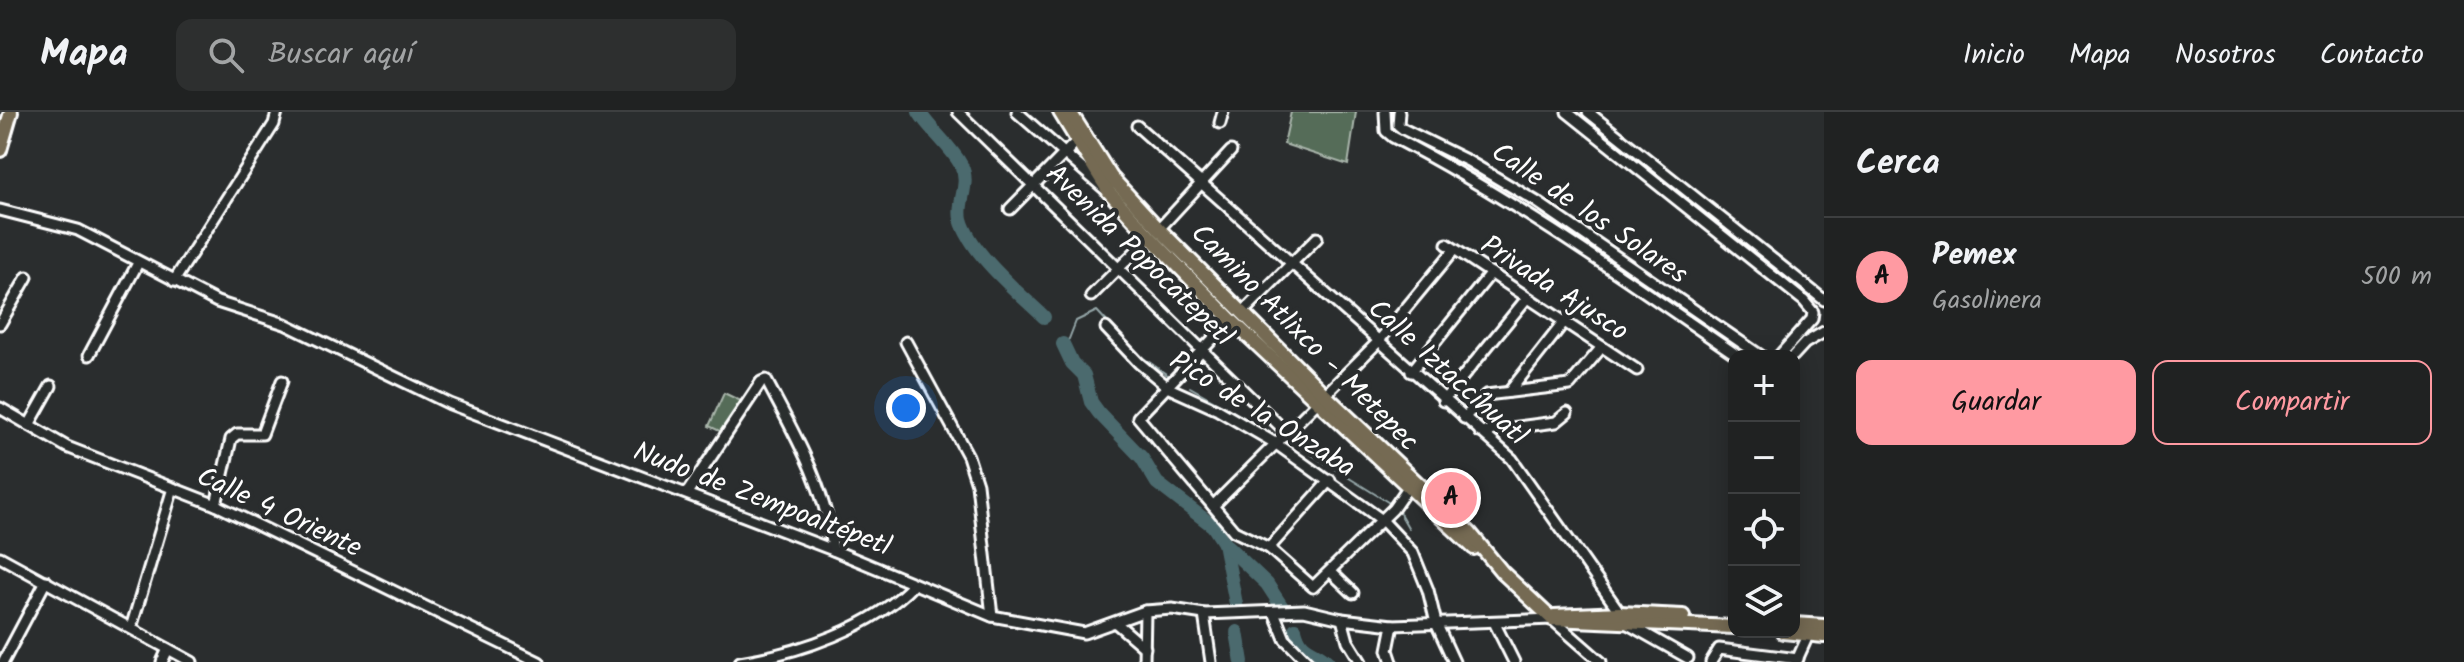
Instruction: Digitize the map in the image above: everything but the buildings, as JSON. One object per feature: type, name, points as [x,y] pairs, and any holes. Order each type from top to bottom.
[{"type":"main road","points":[[0,150],[11,112]]},
{"type":"main road","points":[[1060,112],[1109,192],[1155,233],[1550,618],[1728,619]]},
{"type":"main road","name":"Camino Atlixco - Metepec","points":[[1070,112],[1111,177],[1155,233]]},
{"type":"main road","points":[[1624,618],[1728,627]]},
{"type":"main road","points":[[1807,632],[1824,636]]},
{"type":"street","points":[[174,281],[264,141],[277,112]]},
{"type":"street","name":"Avenida Popocatepetl","points":[[958,112],[1287,433]]},
{"type":"street","points":[[1017,112],[1109,192]]},
{"type":"street","points":[[1220,123],[1223,112]]},
{"type":"street","name":"Calle de los Solares","points":[[1385,112],[1386,131],[1393,137],[1458,171],[1532,216],[1729,350]]},
{"type":"street","name":"Calle de los Solares","points":[[1399,112],[1398,125],[1403,129],[1468,161],[1537,202],[1752,350]]},
{"type":"street","name":"Calle de los Solares","points":[[1567,112],[1724,236],[1813,312],[1783,350]]},
{"type":"street","points":[[1588,112],[1824,300]]},
{"type":"street","name":"Calle Iztaccíhuatl","points":[[1137,126],[1517,465],[1624,618]]},
{"type":"street","points":[[1010,209],[1076,142]]},
{"type":"street","points":[[1091,296],[1204,184],[1231,151]]},
{"type":"street","points":[[1532,216],[1537,202]]},
{"type":"street","name":"Nudo de Zempoaltépetl","points":[[0,210],[78,230],[217,302],[285,324],[450,404],[833,550],[992,616],[1084,633],[1145,611],[1172,609],[1204,614],[1304,610],[1342,619],[1393,625],[1550,618]]},
{"type":"street","points":[[1724,236],[1732,227]]},
{"type":"street","points":[[1317,238],[1138,417],[1234,531],[1269,548],[1313,587],[1382,520],[1410,484]]},
{"type":"street","name":"Privada Ajusco","points":[[1377,343],[1450,247],[1637,370]]},
{"type":"street","points":[[89,355],[138,263]]},
{"type":"street","points":[[1411,372],[1491,273]]},
{"type":"street","points":[[0,324],[27,277]]},
{"type":"street","points":[[1443,401],[1527,298]]},
{"type":"street","points":[[1674,312],[1682,302]]},
{"type":"street","points":[[1509,392],[1564,322]]},
{"type":"street","name":"Pico de la Onzaba","points":[[1106,328],[1139,363],[1169,388],[1218,410],[1275,443],[1382,520],[1413,553],[1428,590],[1436,623],[1454,662]]},
{"type":"street","points":[[1799,350],[1824,332]]},
{"type":"street","points":[[906,342],[968,456],[977,484],[992,616]]},
{"type":"street","points":[[1213,506],[1377,343]]},
{"type":"street","points":[[1786,346],[1790,350]]},
{"type":"street","points":[[1464,418],[1486,395],[1570,385],[1602,347]]},
{"type":"street","points":[[687,493],[761,382],[766,380],[812,467],[830,525],[833,550]]},
{"type":"street","points":[[216,505],[231,439],[242,433],[262,434],[282,381]]},
{"type":"street","points":[[29,425],[51,386]]},
{"type":"street","name":"Calle 4 Oriente","points":[[0,408],[67,447],[216,505],[539,662]]},
{"type":"street","points":[[1480,432],[1556,422],[1567,413]]},
{"type":"street","points":[[1269,548],[1330,480]]},
{"type":"street","points":[[131,628],[173,488]]},
{"type":"street","points":[[0,557],[192,662]]},
{"type":"street","points":[[1330,571],[1353,593]]},
{"type":"street","points":[[6,659],[46,581]]},
{"type":"street","points":[[740,662],[769,657],[847,628],[898,601],[914,584]]},
{"type":"street","points":[[1144,662],[1145,611]]},
{"type":"street","points":[[1274,612],[1285,639],[1308,662]]},
{"type":"street","points":[[1204,614],[1211,662]]},
{"type":"street","points":[[1550,618],[1598,660]]},
{"type":"street","points":[[1624,618],[1688,658]]},
{"type":"street","points":[[1342,619],[1348,641],[1361,662]]},
{"type":"street","points":[[1494,622],[1514,662]]},
{"type":"street","points":[[1116,623],[1145,648]]},
{"type":"street","points":[[1392,662],[1388,650],[1393,625]]},
{"type":"street","points":[[1711,662],[1719,649],[1756,658],[1797,660],[1807,632]]},
{"type":"street","points":[[162,662],[168,649]]},
{"type":"green space","points":[[1291,112],[1356,112],[1348,165],[1284,144]]},
{"type":"green space","points":[[724,393],[741,401],[726,434],[709,426]]},
{"type":"waterway","points":[[919,112],[952,151],[964,172],[960,212],[966,232],[996,272],[1044,317]]},
{"type":"waterway","points":[[1063,344],[1069,339],[1076,321],[1097,311],[1135,352],[1169,376]]},
{"type":"waterway","points":[[1063,344],[1072,363],[1084,375],[1091,402],[1099,413],[1142,458],[1157,483],[1213,526],[1224,543],[1237,609]]},
{"type":"waterway","points":[[1190,387],[1275,435]]},
{"type":"waterway","points":[[1296,445],[1391,504]]},
{"type":"waterway","points":[[1398,510],[1409,529]]},
{"type":"waterway","points":[[1224,543],[1267,584],[1282,607]]},
{"type":"waterway","points":[[1295,629],[1304,646],[1328,662]]},
{"type":"waterway","points":[[1237,632],[1242,662]]},
{"type":"place","name":"Pemex","points":[[1451,498]]}]
